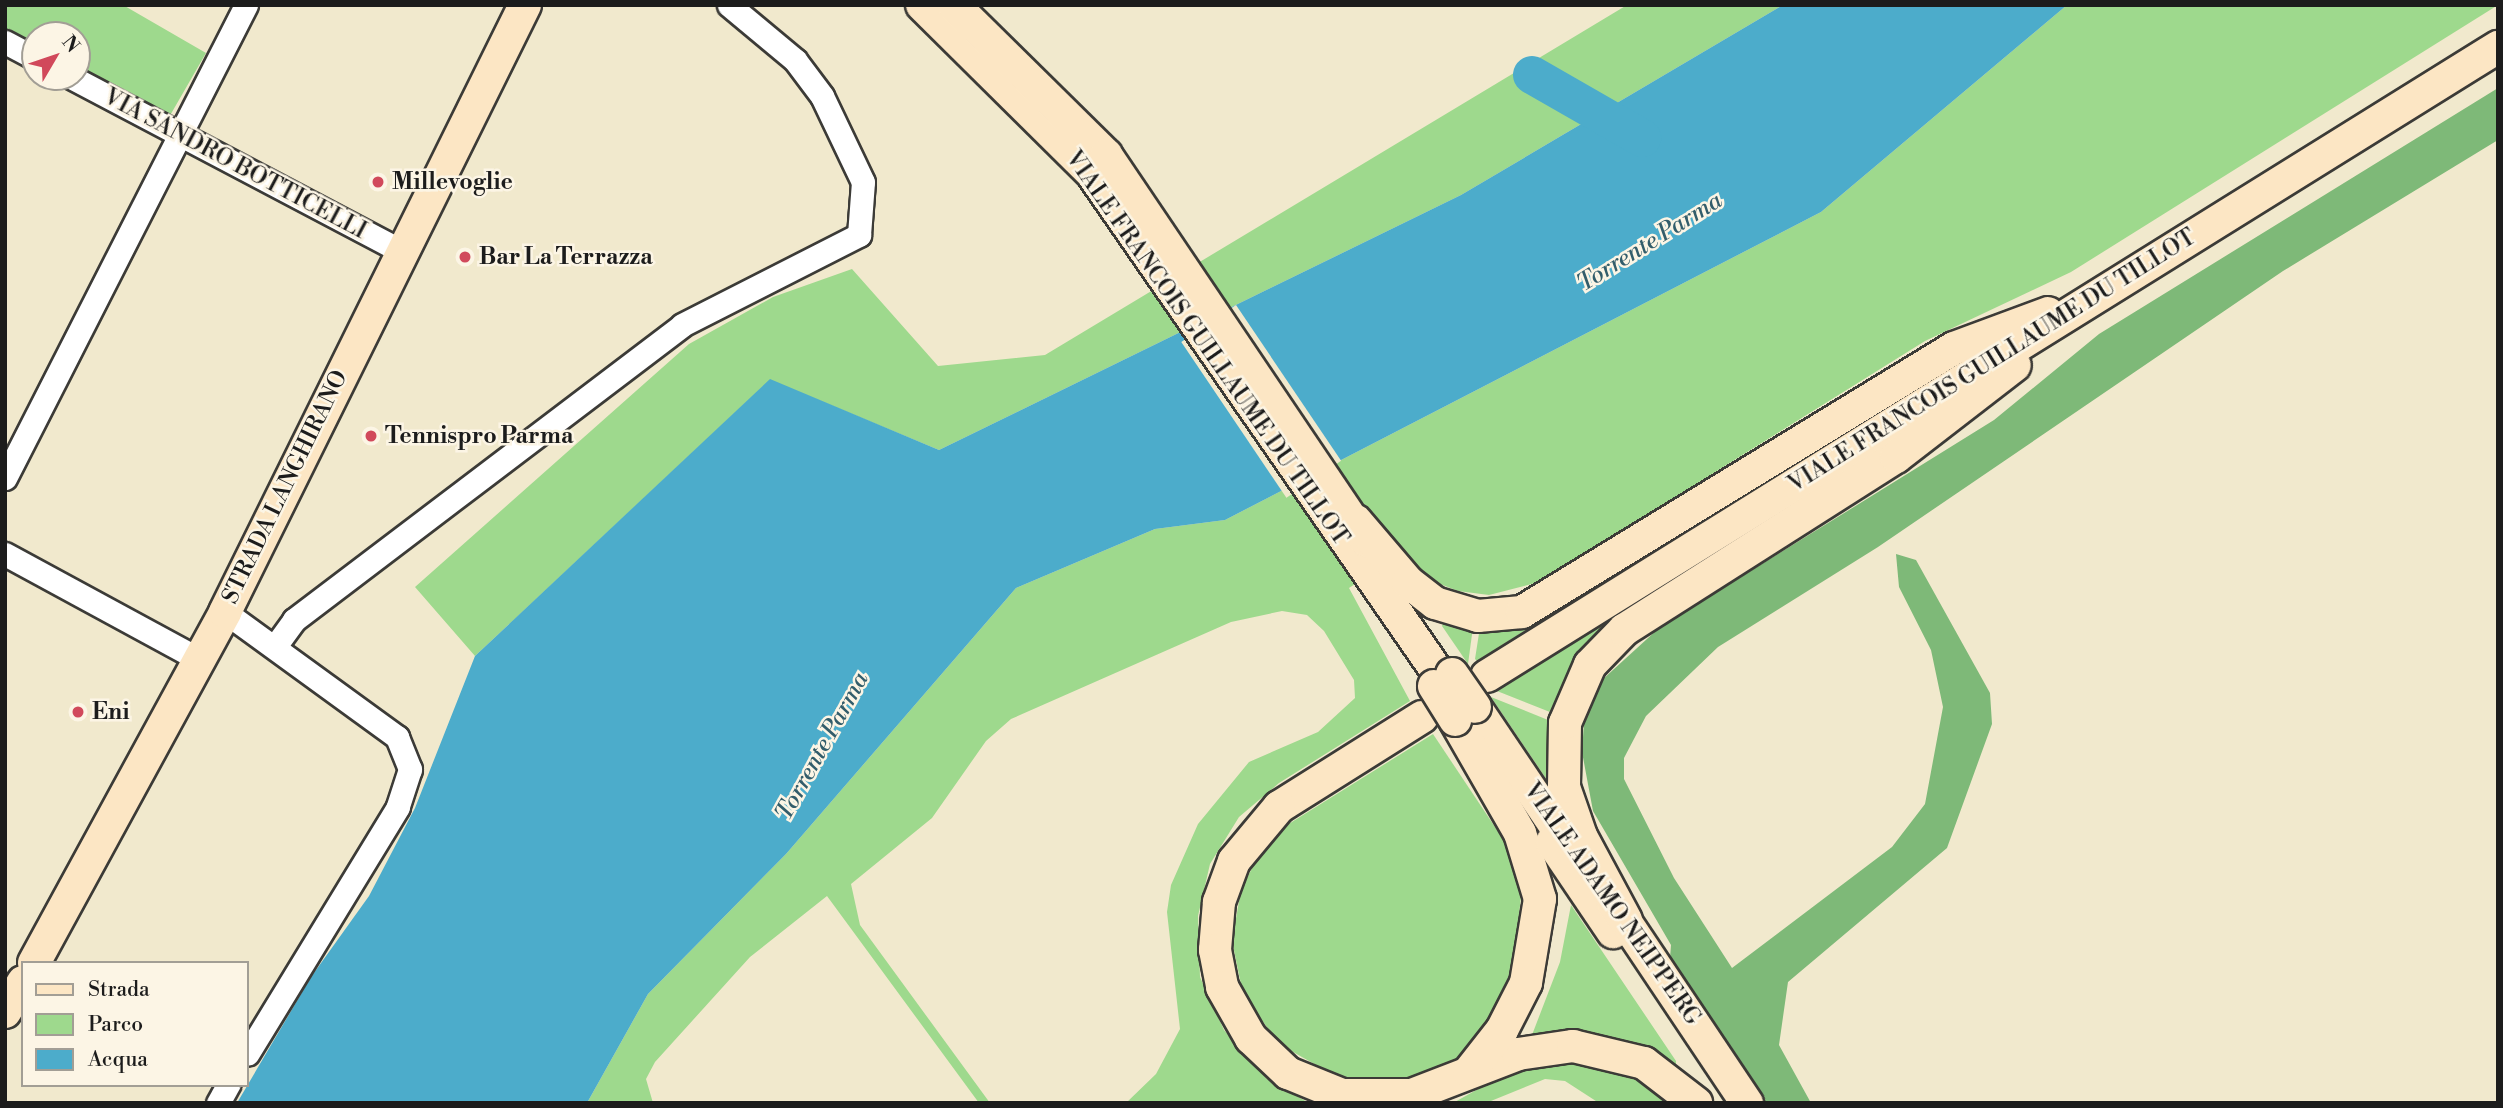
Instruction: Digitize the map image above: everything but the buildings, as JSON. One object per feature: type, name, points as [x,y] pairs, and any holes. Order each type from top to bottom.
[{"type":"main road","name":"STRADA LANGHIRANO","points":[[35,961],[225,612],[400,250],[525,5]]},
{"type":"main road","name":"VIALE FRANCOIS GUILLAUME DU TILLOT","points":[[922,5],[1065,143],[1149,236],[1356,521],[1379,568],[1439,674],[1465,714]]},
{"type":"main road","name":"VIALE FRANCOIS GUILLAUME DU TILLOT","points":[[954,5],[1094,140],[1149,236],[1379,568]]},
{"type":"main road","name":"VIALE FRANCOIS GUILLAUME DU TILLOT","points":[[1487,676],[2498,47]]},
{"type":"main road","points":[[1379,568],[1448,608],[1485,616],[1522,612],[1954,348],[2090,300]]},
{"type":"main road","points":[[1626,920],[1578,828],[1564,787],[1565,723],[1590,666],[1624,630],[1919,441],[2090,300]]},
{"type":"main road","points":[[1465,714],[1523,841],[1540,908],[1527,983],[1502,1030],[1468,1073]]},
{"type":"main road","name":"VIALE ADAMO NEIPPERG","points":[[1465,714],[1626,920],[1747,1103]]},
{"type":"main road","name":"VIALE ADAMO NEIPPERG","points":[[1465,714],[1726,1103]]},
{"type":"main road","points":[[1422,717],[1294,796],[1255,829],[1219,902],[1217,970],[1239,1021],[1263,1052],[1323,1090],[1396,1097],[1536,1050],[1591,1047],[1644,1063],[1696,1103]]},
{"type":"main road","points":[[5,1012],[21,985]]},
{"type":"street","points":[[5,478],[183,137],[246,5]]},
{"type":"street","points":[[276,645],[294,620],[682,325],[859,235],[863,182],[822,96],[795,60],[729,5]]},
{"type":"street","points":[[5,42],[21,51]]},
{"type":"street","name":"VIA SANDRO BOTTICELLI","points":[[91,88],[400,250]]},
{"type":"street","points":[[5,554],[200,660]]},
{"type":"street","points":[[225,612],[276,645],[397,737],[410,769],[398,807],[248,1052]]},
{"type":"street","points":[[218,1103],[227,1087]]},
{"type":"green space","points":[[5,5],[123,5],[206,53],[168,119],[91,78],[91,21],[21,21],[21,40],[5,31]]},
{"type":"green space","points":[[1627,5],[1783,5],[1461,195],[939,450],[770,380],[475,656],[415,587],[689,344],[773,297],[852,269],[938,366],[1045,355]]},
{"type":"green space","points":[[2067,5],[2498,5],[2071,272],[1925,341],[1539,582],[1489,595],[1458,591],[1435,582],[1403,552],[1349,588],[1410,701],[1279,783],[1239,817],[1210,864],[1198,916],[1200,977],[1224,1030],[1267,1079],[1309,1103],[1126,1103],[1156,1074],[1180,1029],[1167,912],[1171,885],[1198,824],[1249,762],[1318,732],[1355,698],[1354,680],[1324,631],[1307,615],[1282,611],[1231,622],[1011,719],[986,741],[932,818],[851,884],[860,925],[990,1103],[979,1103],[827,896],[750,957],[655,1062],[646,1079],[653,1103],[587,1103],[648,994],[786,854],[1016,588],[1155,529],[1225,520],[1821,212]]},
{"type":"green space","points":[[2498,88],[2498,140],[2283,271],[1878,547],[1718,647],[1646,716],[1624,758],[1624,779],[1674,878],[1732,968],[1892,847],[1925,804],[1943,707],[1931,650],[1899,587],[1896,554],[1916,560],[1990,693],[1992,724],[1947,848],[1788,982],[1779,1045],[1811,1103],[1763,1103],[1670,958],[1671,945],[1593,811],[1582,752],[1584,722],[1602,680],[1659,628],[1994,420],[2099,334]]},
{"type":"green space","points":[[1654,593],[1573,668],[1555,714],[1497,691]]},
{"type":"green space","points":[[1575,599],[1477,661],[1475,659],[1480,627],[1544,616]]},
{"type":"green space","points":[[1444,621],[1473,627],[1468,664],[1442,626]]},
{"type":"green space","points":[[1491,697],[1553,722],[1551,786]]},
{"type":"green space","points":[[1433,734],[1503,839],[1522,884],[1512,993],[1468,1053],[1446,1067],[1405,1080],[1339,1078],[1279,1044],[1243,994],[1232,941],[1241,890],[1259,854],[1287,825]]},
{"type":"green space","points":[[1571,905],[1676,1061],[1676,1066],[1532,1035],[1560,962]]},
{"type":"green space","points":[[1560,1057],[1629,1068],[1682,1103],[1599,1103],[1565,1081],[1545,1079],[1486,1103],[1453,1103],[1507,1073]]},
{"type":"water","name":"Torrente Parma","points":[[1783,5],[2067,5],[1821,212],[1225,520],[1155,529],[1016,588],[786,854],[648,994],[587,1103],[237,1103],[311,977],[369,896],[415,808],[475,656],[770,379],[939,450],[1461,195]]},
{"type":"pier","points":[[1236,305],[1341,461],[1286,498],[1181,342]]},
{"type":"waterway","points":[[1532,75],[1642,138]]},
{"type":"place","name":"Millevoglie","points":[[378,182]]},
{"type":"place","name":"Bar La Terrazza","points":[[465,257]]},
{"type":"place","name":"Tennispro Parma","points":[[371,436]]},
{"type":"place","name":"Eni","points":[[78,712]]}]
